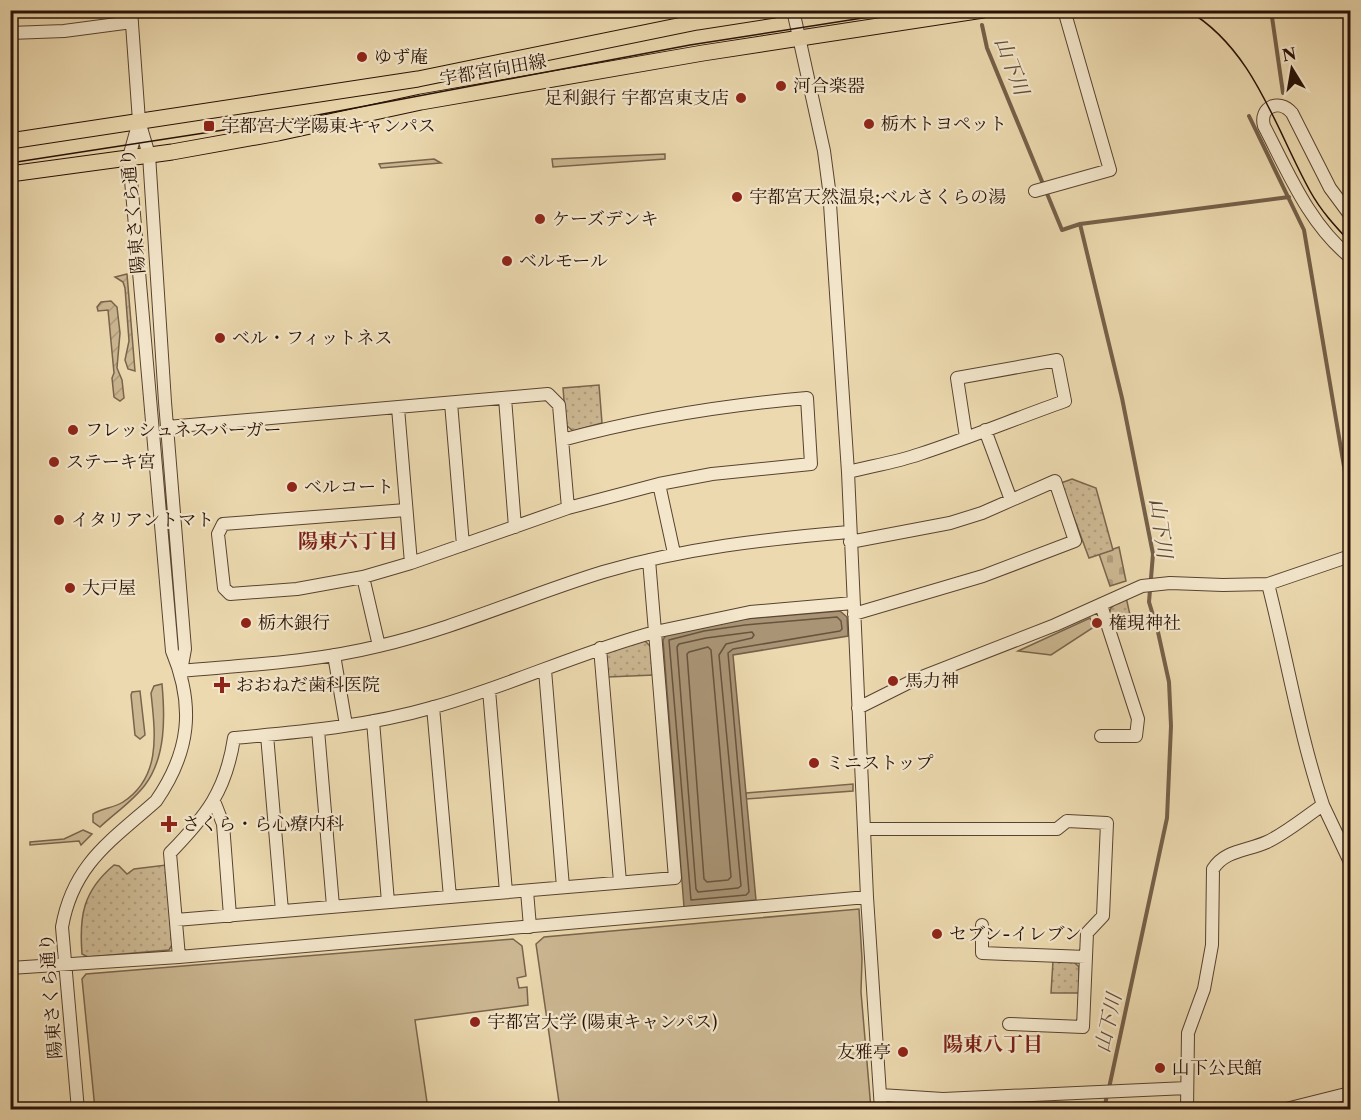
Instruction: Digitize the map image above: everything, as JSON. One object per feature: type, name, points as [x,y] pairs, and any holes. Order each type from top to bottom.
[{"type":"main road","name":"宇都宮向田線","points":[[10,141],[418,79],[697,22],[774,10]]},
{"type":"main road","name":"宇都宮向田線","points":[[10,174],[149,155],[278,133],[421,102],[983,10]]},
{"type":"street","points":[[793,10],[824,151],[827,177],[848,472],[867,897],[880,1110]]},
{"type":"street","points":[[1036,190],[1110,170],[1064,10]]},
{"type":"street","points":[[10,33],[64,31],[131,16],[139,121]]},
{"type":"street","points":[[1350,214],[1330,188],[1292,112],[1283,105],[1277,104],[1266,110],[1263,115],[1264,126],[1308,210],[1326,234],[1350,257]]},
{"type":"street","name":"陽東さくら通り","points":[[78,1110],[65,965],[64,918],[80,874],[99,852],[156,801],[178,763],[183,749],[186,721],[181,671],[185,650],[149,155],[139,121]]},
{"type":"street","name":"陽東さくら通り","points":[[139,121],[129,158],[172,651],[181,671]]},
{"type":"street","points":[[848,472],[919,454],[966,437],[1065,401],[1057,360],[957,378],[966,437]]},
{"type":"street","points":[[167,427],[548,394],[559,405],[568,508]]},
{"type":"street","points":[[505,398],[515,527]]},
{"type":"street","points":[[406,510],[223,524],[218,534],[224,588],[230,594],[297,589],[363,578],[568,508],[659,484],[712,474],[810,464],[807,398],[705,409],[604,429],[562,440]]},
{"type":"street","points":[[451,403],[463,545]]},
{"type":"street","points":[[398,408],[411,563]]},
{"type":"street","points":[[985,430],[1011,500]]},
{"type":"street","points":[[179,957],[170,853],[197,825],[214,801],[230,764],[234,738],[346,726],[433,707],[489,690],[600,648],[655,632],[750,612],[853,608],[983,576],[1075,541],[1055,481],[982,513],[950,523],[850,537],[737,543],[674,554],[552,589],[454,625],[379,646],[334,655],[181,671]]},
{"type":"street","points":[[659,484],[674,554]]},
{"type":"street","points":[[858,708],[914,681],[1055,625],[1142,586],[1170,583],[1268,584],[1350,556]]},
{"type":"street","points":[[176,920],[675,878],[649,560]]},
{"type":"street","points":[[363,578],[379,646]]},
{"type":"street","points":[[1268,584],[1283,642],[1303,740],[1323,805],[1345,839],[1350,862]]},
{"type":"street","points":[[1101,605],[1138,719],[1136,736],[1101,736]]},
{"type":"street","points":[[600,648],[620,882]]},
{"type":"street","points":[[334,655],[346,726]]},
{"type":"street","points":[[544,670],[563,887]]},
{"type":"street","points":[[489,690],[506,892]]},
{"type":"street","points":[[433,707],[450,897]]},
{"type":"street","points":[[373,721],[388,902]]},
{"type":"street","points":[[318,730],[333,906]]},
{"type":"street","points":[[267,735],[282,911]]},
{"type":"street","points":[[214,801],[223,824],[230,916]]},
{"type":"street","points":[[1187,1110],[1188,1033],[1204,989],[1212,945],[1213,869],[1217,862],[1227,855],[1267,842],[1323,805]]},
{"type":"street","points":[[864,828],[1057,829],[1067,821],[1107,823],[1103,916],[1088,933],[1083,1027],[1009,1024]]},
{"type":"street","points":[[527,891],[530,927]]},
{"type":"street","points":[[10,968],[179,957],[867,897]]},
{"type":"street","points":[[982,925],[982,953],[1086,957]]},
{"type":"street","points":[[880,1095],[943,1099],[1187,1088]]},
{"type":"street","points":[[1282,1110],[1350,1094]]},
{"type":"green space","points":[[665,154],[665,159],[553,167],[552,159]]},
{"type":"green space","points":[[434,159],[441,163],[381,168],[379,164]]},
{"type":"green space","points":[[127,274],[135,371],[128,369],[125,360],[129,341],[125,288],[123,282],[115,277]]},
{"type":"green space","points":[[111,301],[117,307],[120,333],[117,368],[122,380],[124,398],[120,401],[114,397],[108,310],[98,311],[97,307],[101,302]]},
{"type":"green space","points":[[599,385],[602,423],[573,431],[566,425],[563,388]]},
{"type":"green space","points":[[1072,479],[1096,488],[1113,550],[1089,558],[1061,483]]},
{"type":"green space","points":[[1119,547],[1126,581],[1110,586],[1099,554]]},
{"type":"green space","points":[[1126,597],[1130,615],[1110,621],[1110,609]]},
{"type":"green space","points":[[1090,618],[1094,627],[1051,655],[1018,651]]},
{"type":"green space","points":[[644,640],[651,647],[654,675],[608,677],[606,655],[611,649]]},
{"type":"green space","points":[[162,684],[164,710],[162,736],[152,774],[135,796],[100,827],[93,822],[93,814],[116,806],[136,792],[150,767],[154,738],[151,693],[154,686]]},
{"type":"green space","points":[[140,691],[145,735],[140,739],[135,735],[131,695],[132,692]]},
{"type":"green space","points":[[853,784],[853,791],[746,799],[746,793]]},
{"type":"green space","points":[[83,830],[92,834],[81,845],[79,841],[30,845],[30,842],[64,839]]},
{"type":"green space","points":[[114,865],[119,866],[127,874],[134,869],[166,865],[172,945],[169,950],[88,957],[82,954],[81,928],[85,905],[96,885]]},
{"type":"green space","points":[[859,909],[861,992],[871,1109],[560,1109],[536,944],[544,937]]},
{"type":"green space","points":[[513,939],[522,946],[526,976],[517,978],[519,988],[527,987],[528,1005],[415,1020],[428,1109],[95,1109],[82,979],[86,974]]},
{"type":"green space","points":[[1053,961],[1074,962],[1079,967],[1079,993],[1051,993]]},
{"type":"water","points":[[840,611],[847,617],[848,636],[733,655],[756,900],[684,907],[663,640],[667,633],[744,619]]},
{"type":"waterway","points":[[1271,10],[1283,93]]},
{"type":"waterway","name":"山下川","points":[[982,25],[987,48],[1062,230],[1080,224],[1122,398],[1153,554],[1149,602],[1169,682],[1171,726],[1167,818],[1109,1088]]},
{"type":"waterway","points":[[1249,116],[1304,230],[1350,502]]},
{"type":"waterway","points":[[1080,224],[1289,197]]},
{"type":"waterway","name":"山下川","points":[[1104,1110],[1107,1095]]},
{"type":"tram line","points":[[10,163],[307,117],[690,45],[914,10]]},
{"type":"tram line","points":[[1187,10],[1210,26],[1230,46],[1246,68],[1314,198],[1328,218],[1350,242]]},
{"type":"place","name":"ゆず庵","points":[[362,57]]},
{"type":"place","name":"河合楽器","points":[[781,86]]},
{"type":"place","name":"足利銀行 宇都宮東支店","points":[[741,98]]},
{"type":"place","name":"栃木トヨペット","points":[[869,124]]},
{"type":"place","name":"宇都宮大学陽東キャンパス","points":[[209,126]]},
{"type":"place","name":"宇都宮天然温泉;ベルさくらの湯","points":[[737,197]]},
{"type":"place","name":"ケーズデンキ","points":[[540,219]]},
{"type":"place","name":"ベルモール","points":[[507,261]]},
{"type":"place","name":"ベル・フィットネス","points":[[220,338]]},
{"type":"place","name":"フレッシュネスバーガー","points":[[73,430]]},
{"type":"place","name":"ステーキ宮","points":[[54,462]]},
{"type":"place","name":"ベルコート","points":[[292,487]]},
{"type":"place","name":"イタリアントマト","points":[[59,520]]},
{"type":"place","name":"大戸屋","points":[[70,588]]},
{"type":"place","name":"栃木銀行","points":[[246,623]]},
{"type":"place","name":"権現神社","points":[[1097,623]]},
{"type":"place","name":"馬力神","points":[[893,681]]},
{"type":"place","name":"おおねだ歯科医院","points":[[222,685]]},
{"type":"place","name":"ミニストップ","points":[[814,763]]},
{"type":"place","name":"さくら・ら心療内科","points":[[169,824]]},
{"type":"place","name":"セブン-イレブン","points":[[937,934]]},
{"type":"place","name":"宇都宮大学 (陽東キャンパス)","points":[[475,1022]]},
{"type":"place","name":"友雅亭","points":[[903,1052]]},
{"type":"place","name":"山下公民館","points":[[1160,1068]]},
{"type":"district","name":"陽東六丁目","points":[[348,541]]},
{"type":"district","name":"陽東八丁目","points":[[993,1044]]}]
